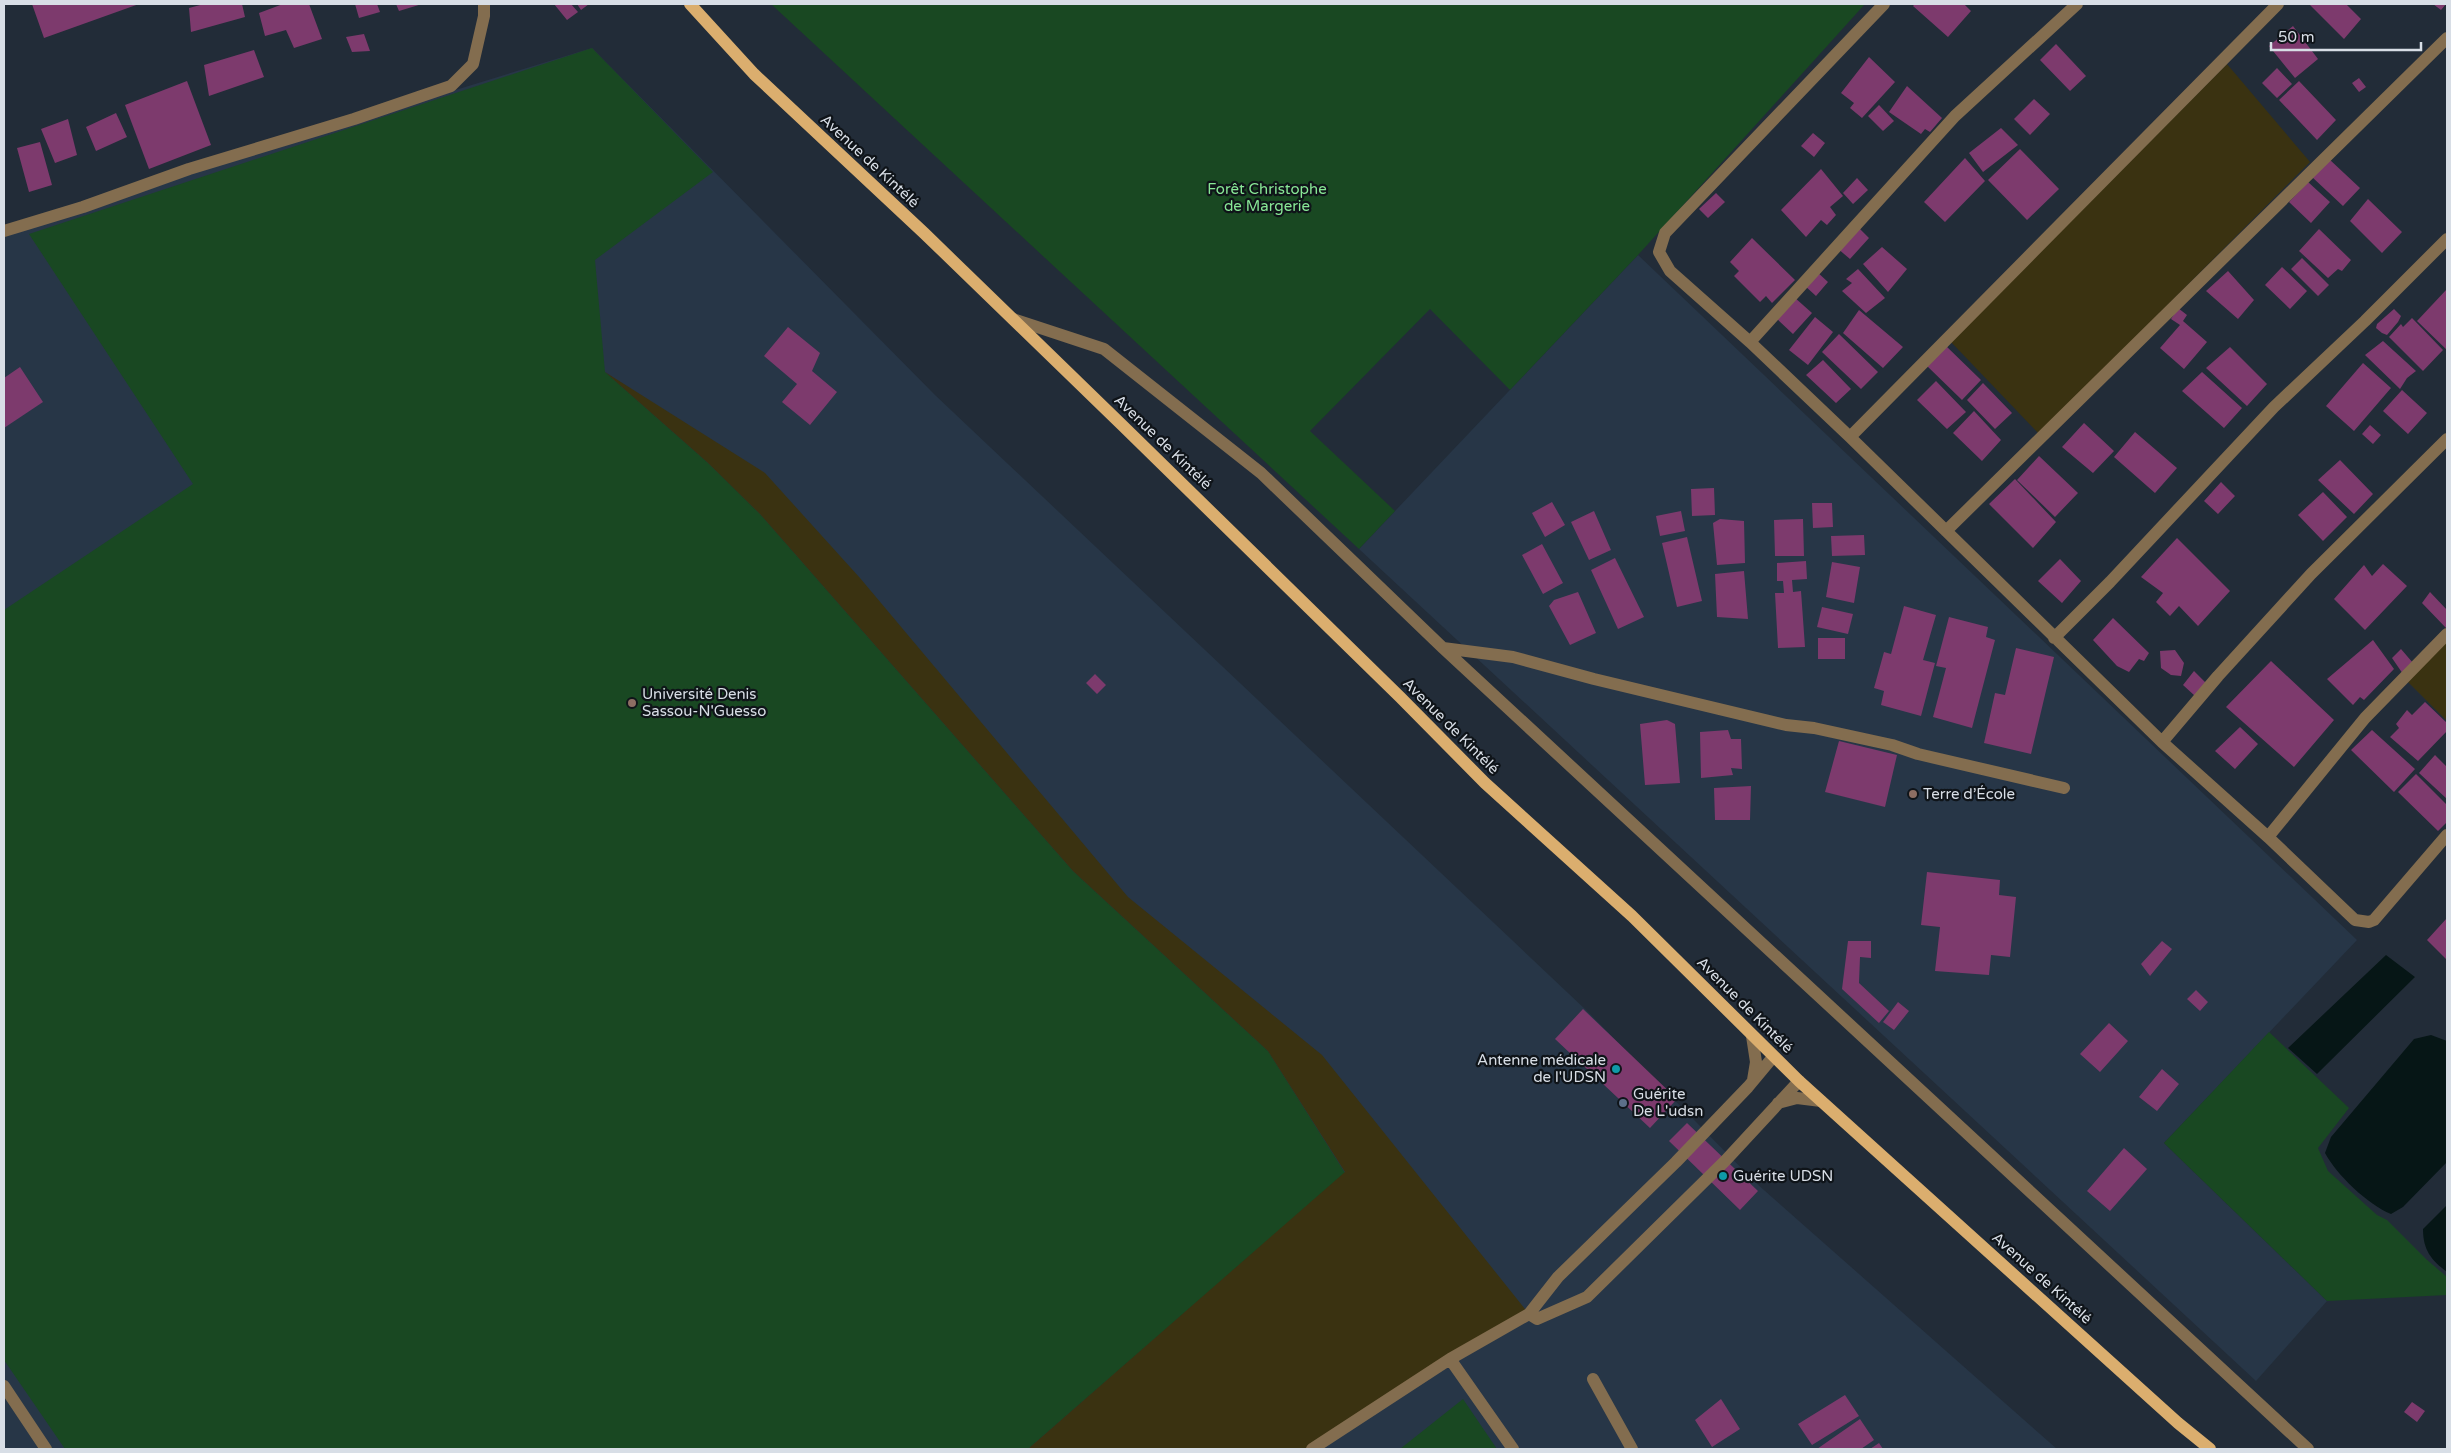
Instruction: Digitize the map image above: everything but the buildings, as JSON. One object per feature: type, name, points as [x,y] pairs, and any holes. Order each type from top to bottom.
[{"type":"main road","name":"Avenue de Kintélé","points":[[690,4],[754,74],[1013,320],[1313,611],[1485,783],[1632,916],[1798,1081],[2178,1423],[2210,1449]]},
{"type":"street","points":[[4,231],[83,207],[189,169],[354,119],[451,86],[472,64],[484,16],[484,4]]},
{"type":"street","points":[[1884,4],[1665,233],[1659,252],[1670,271],[1750,342],[1850,437],[2162,742],[2268,837],[2355,920],[2361,922],[2374,920],[2447,835]]},
{"type":"street","points":[[1750,342],[1955,116],[2077,4]]},
{"type":"street","points":[[1850,437],[2278,4]]},
{"type":"street","points":[[1946,531],[2447,38]]},
{"type":"street","points":[[2054,638],[2110,582],[2274,407],[2365,321],[2447,239]]},
{"type":"street","points":[[1013,320],[1104,349],[1261,473],[1344,555],[1443,648],[2308,1449]]},
{"type":"street","points":[[2162,742],[2218,676],[2311,574],[2447,439]]},
{"type":"street","points":[[2268,837],[2365,718],[2447,634]]},
{"type":"street","points":[[1443,648],[1513,657],[1594,679],[1786,725],[1814,728],[1892,745],[1918,754],[2064,788]]},
{"type":"street","points":[[1752,1036],[1756,1062],[1753,1082]]},
{"type":"street","points":[[1312,1449],[1450,1359],[1529,1314],[1558,1278],[1676,1162],[1753,1082],[1774,1057]]},
{"type":"street","points":[[1529,1314],[1537,1319],[1586,1297],[1726,1160],[1798,1081]]},
{"type":"street","points":[[1778,1103],[1797,1098],[1821,1101]]},
{"type":"street","points":[[1450,1359],[1513,1449]]},
{"type":"street","points":[[1593,1379],[1632,1449]]},
{"type":"street","points":[[4,1386],[46,1449]]},
{"type":"shaded area","name":"Université Denis Sassou-N'Guesso","points":[[592,48],[935,395],[1586,1010],[1756,1183],[2057,1449],[4,1449],[4,229]]},
{"type":"shaded area","name":"Terre d’École","points":[[1638,255],[2357,940],[2164,1143],[2327,1301],[2256,1381],[1359,549]]},
{"type":"shaded area","points":[[2386,955],[2415,977],[2317,1074],[2288,1048]]},
{"type":"shaded area","points":[[2431,1035],[2447,1041],[2447,1162],[2403,1207],[2391,1214],[2372,1203],[2353,1188],[2330,1162],[2325,1153],[2331,1137],[2414,1039]]},
{"type":"shaded area","points":[[2447,1205],[2447,1272],[2432,1259],[2426,1249],[2423,1229]]},
{"type":"green space","name":"Forêt Christophe de Margerie","points":[[771,4],[1865,4],[1638,255],[1510,390],[1430,309],[1310,431],[1395,511],[1359,549]]},
{"type":"green space","name":"Université Denis Sassou-N'Guesso","points":[[592,48],[713,172],[595,260],[605,372],[707,462],[760,514],[1073,871],[1268,1051],[1345,1173],[1028,1449],[65,1449],[4,1360],[4,610],[193,484],[29,234]]},
{"type":"green space","points":[[2269,1032],[2349,1108],[2318,1148],[2328,1171],[2377,1215],[2387,1220],[2447,1277],[2447,1295],[2327,1301],[2164,1143]]},
{"type":"green space","points":[[1463,1399],[1497,1449],[1400,1449]]},
{"type":"sand","points":[[2227,64],[2310,162],[2039,434],[1951,342]]},
{"type":"sand","points":[[605,372],[765,473],[860,578],[1128,897],[1322,1055],[1529,1314],[1312,1449],[1028,1449],[1345,1172],[1268,1051],[1073,871],[760,514],[707,462]]},
{"type":"sand","points":[[2447,640],[2447,721],[2408,682]]},
{"type":"place","name":"Université Denis Sassou-N'Guesso","points":[[632,703]]},
{"type":"place","name":"Terre d’École","points":[[1913,794]]},
{"type":"place","name":"Antenne médicale de l'UDSN","points":[[1616,1069]]},
{"type":"place","name":"Guérite De L'udsn","points":[[1623,1103]]},
{"type":"place","name":"Guérite UDSN","points":[[1723,1176]]}]
